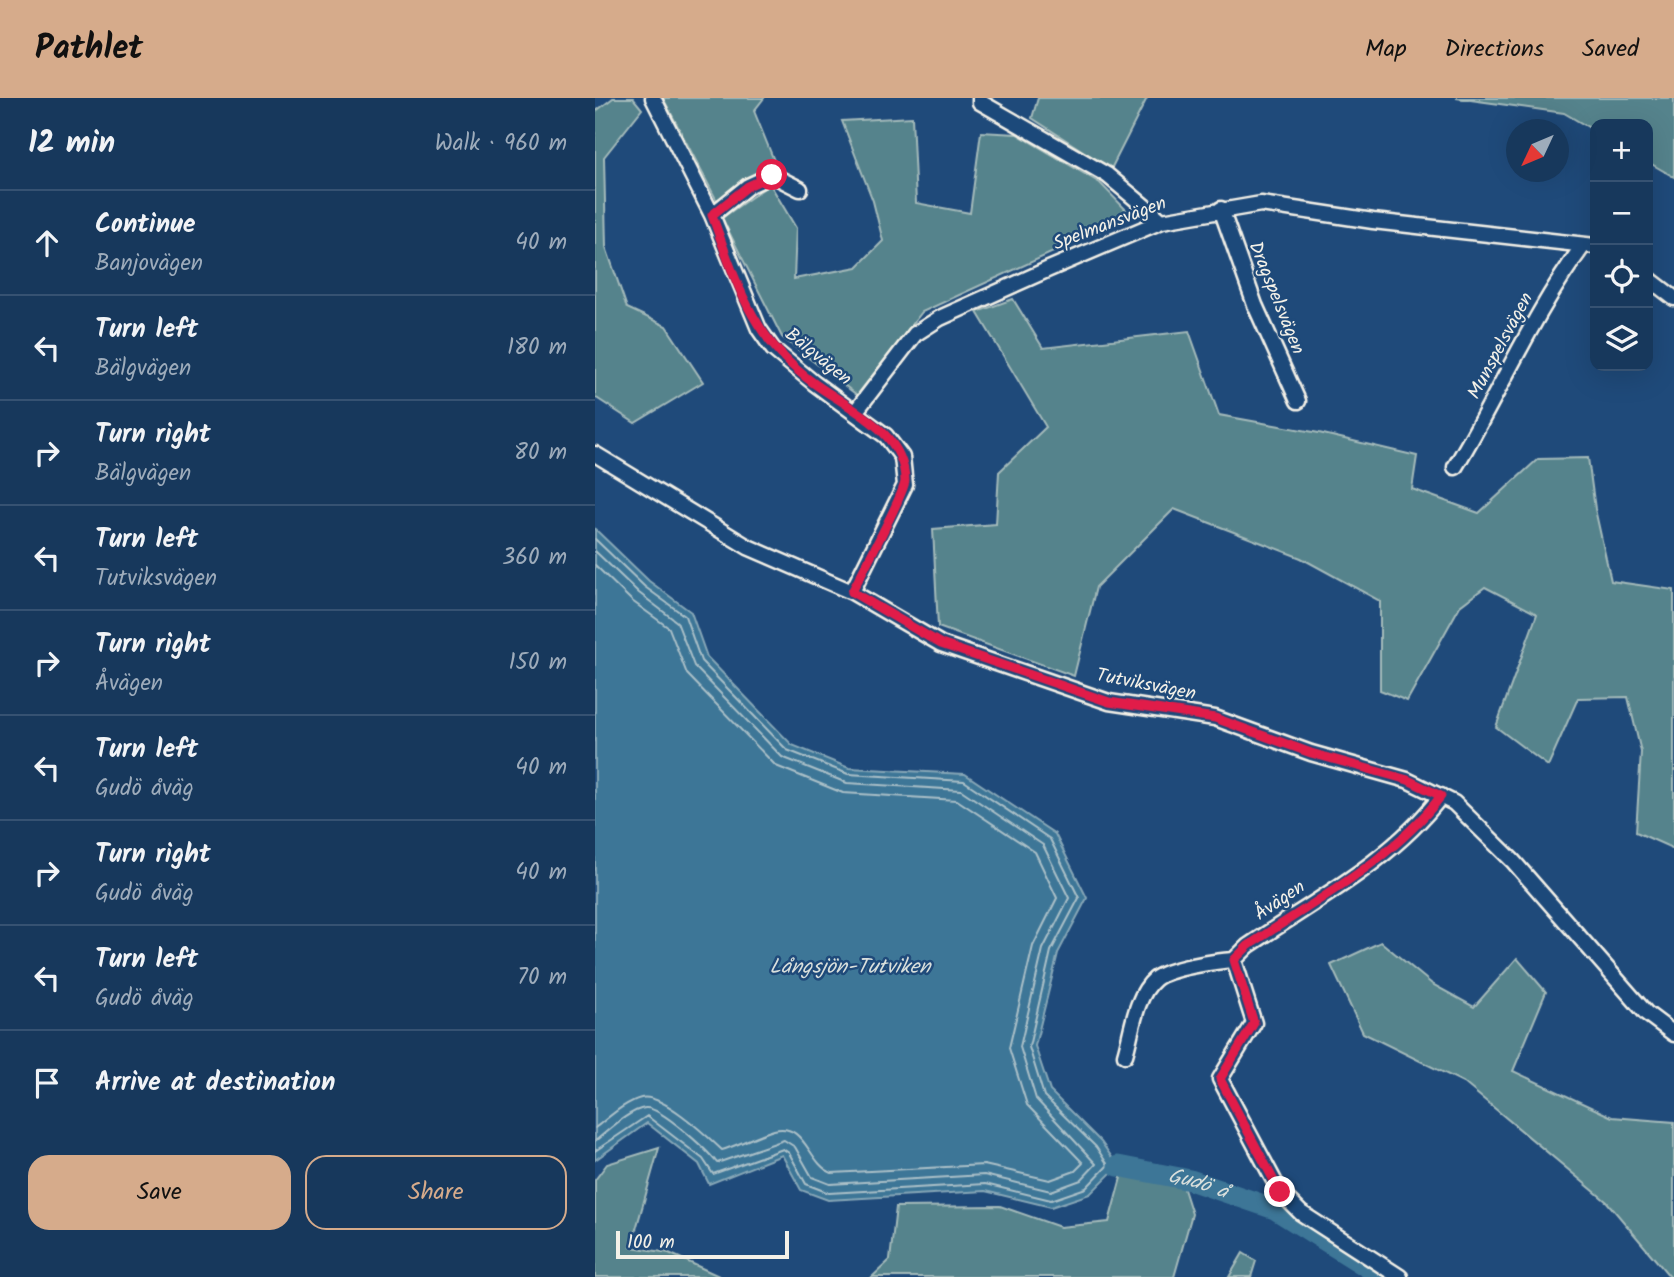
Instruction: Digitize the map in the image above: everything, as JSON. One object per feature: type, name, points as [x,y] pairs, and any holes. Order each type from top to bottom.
[{"type":"street","name":"Bälgvägen","points":[[653,98],[712,215],[759,329],[773,349],[886,436],[902,457],[905,485],[852,592]]},
{"type":"street","points":[[980,98],[981,102],[1107,175],[1162,221]]},
{"type":"street","points":[[712,215],[748,186],[772,175],[800,189]]},
{"type":"street","name":"Spelmansvägen","points":[[856,411],[915,334],[940,318],[1049,268],[1162,221],[1261,204],[1589,246]]},
{"type":"street","name":"Dragspelsvägen","points":[[1221,209],[1255,305],[1298,401]]},
{"type":"street","name":"Munspelsvägen","points":[[1455,467],[1495,400],[1555,283],[1589,246]]},
{"type":"street","points":[[1653,282],[1674,299]]},
{"type":"street","name":"Tutviksvägen","points":[[595,454],[748,547],[852,592],[941,644],[1109,702],[1215,718],[1311,753],[1408,780],[1441,796],[1454,803],[1513,861],[1646,1013],[1674,1034]]},
{"type":"street","name":"Åvägen","points":[[1234,960],[1248,946],[1396,846],[1423,820],[1441,796]]},
{"type":"street","points":[[1125,1055],[1140,1001],[1156,978],[1208,961],[1234,960],[1254,1023],[1220,1079],[1280,1192],[1301,1213],[1400,1277]]},
{"type":"green space","points":[[613,98],[633,98],[642,109],[604,157],[606,247],[627,308],[666,326],[703,382],[635,423],[595,397],[595,112]]},
{"type":"green space","points":[[663,98],[764,98],[754,111],[775,163],[717,201]]},
{"type":"green space","points":[[1038,98],[1147,98],[1111,169],[1032,118]]},
{"type":"green space","points":[[1456,98],[1674,98],[1674,177],[1653,165],[1653,119],[1590,119],[1590,128],[1564,113]]},
{"type":"green space","points":[[912,117],[916,203],[970,213],[981,132],[1017,134],[1100,183],[1132,216],[922,312],[857,395],[782,337],[722,218],[770,184],[796,228],[794,279],[857,267],[883,241],[873,201],[842,121]]},
{"type":"green space","points":[[1013,299],[1043,348],[1189,331],[1219,415],[1319,433],[1417,456],[1412,489],[1479,513],[1538,459],[1588,458],[1595,509],[1611,581],[1674,590],[1674,849],[1636,832],[1641,752],[1628,697],[1578,698],[1548,766],[1496,727],[1537,614],[1485,587],[1460,606],[1407,701],[1380,690],[1380,601],[1301,558],[1174,509],[1096,587],[1074,676],[938,627],[933,529],[996,524],[999,472],[1046,427],[977,312]]},
{"type":"green space","points":[[1381,942],[1432,984],[1474,1007],[1517,958],[1546,992],[1513,1071],[1612,1117],[1674,1122],[1674,1277],[1670,1277],[1607,1202],[1463,1082],[1363,1033],[1331,965]]},
{"type":"green space","points":[[659,1148],[631,1247],[669,1253],[721,1277],[595,1277],[595,1180],[607,1164]]},
{"type":"green space","points":[[1122,1174],[1183,1186],[1192,1214],[1174,1277],[872,1277],[890,1260],[896,1207],[1000,1206],[1060,1227],[1109,1222]]},
{"type":"green space","points":[[1243,1253],[1256,1261],[1251,1277],[1229,1277]]},
{"type":"water","name":"Långsjön-Tutviken","points":[[595,529],[649,581],[691,612],[707,657],[792,745],[849,768],[965,774],[1055,834],[1087,898],[1058,953],[1035,1046],[1050,1091],[1101,1142],[1118,1166],[1090,1194],[1051,1207],[985,1191],[828,1200],[801,1190],[782,1155],[709,1184],[699,1164],[647,1123],[595,1160]]},
{"type":"waterway","name":"Gudö å","points":[[1118,1166],[1190,1180],[1275,1209],[1383,1277]]},
{"type":"route","points":[[772,175],[748,186],[712,215],[742,293],[759,329],[773,349],[886,436],[902,457],[905,485],[852,592],[941,644],[1109,702],[1215,718],[1311,753],[1408,780],[1441,796],[1423,820],[1396,846],[1248,946],[1234,960],[1254,1023],[1220,1079],[1280,1192]]}]
